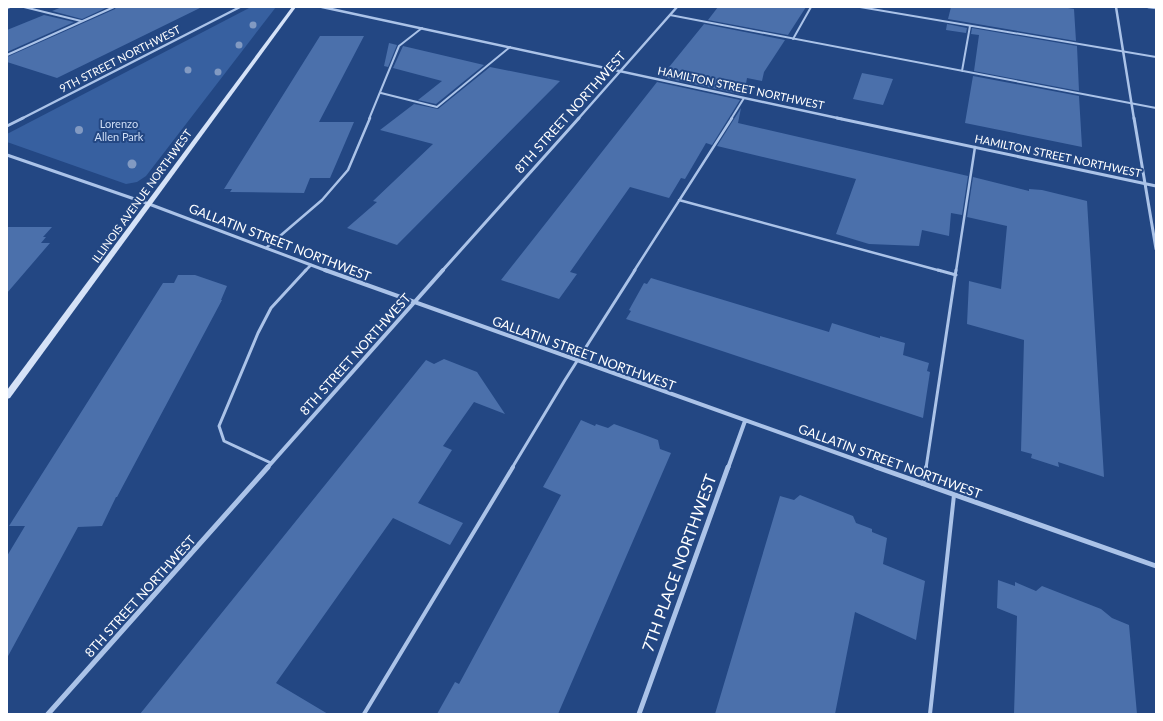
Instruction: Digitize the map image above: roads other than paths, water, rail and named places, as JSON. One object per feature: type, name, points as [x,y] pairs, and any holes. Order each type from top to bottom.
[{"type":"street","name":"9TH STREET NORTHWEST","points":[[7,126],[240,7]]},
{"type":"street","name":"ILLINOIS AVENUE NORTHWEST","points":[[7,396],[294,7]]},
{"type":"street","name":"HAMILTON STREET NORTHWEST","points":[[322,7],[1156,186]]},
{"type":"street","name":"8TH STREET NORTHWEST","points":[[48,714],[677,7]]},
{"type":"street","points":[[1116,7],[1156,249]]},
{"type":"street","points":[[1148,7],[1156,8]]},
{"type":"street","name":"GALLATIN STREET NORTHWEST","points":[[7,155],[149,204],[414,303],[1156,566]]},
{"type":"street","name":"7TH PLACE NORTHWEST","points":[[638,714],[745,421]]},
{"type":"lane","points":[[24,7],[81,22]]},
{"type":"lane","points":[[7,55],[114,7]]},
{"type":"lane","points":[[793,39],[811,7]]},
{"type":"lane","points":[[860,7],[1156,57]]},
{"type":"lane","points":[[670,16],[1156,108]]},
{"type":"lane","points":[[962,71],[970,26]]},
{"type":"lane","points":[[266,248],[322,200],[348,170],[399,46],[422,28]]},
{"type":"lane","points":[[381,92],[437,107],[510,47]]},
{"type":"lane","points":[[364,714],[577,361],[744,98]]},
{"type":"lane","points":[[923,484],[975,147]]},
{"type":"lane","points":[[679,200],[956,275]]},
{"type":"lane","points":[[271,463],[224,441],[219,426],[258,333],[271,308],[311,265]]},
{"type":"lane","points":[[930,714],[954,495]]},
{"type":"park label","name":"Lorenzo Allen Park","points":[[119,130]]}]
